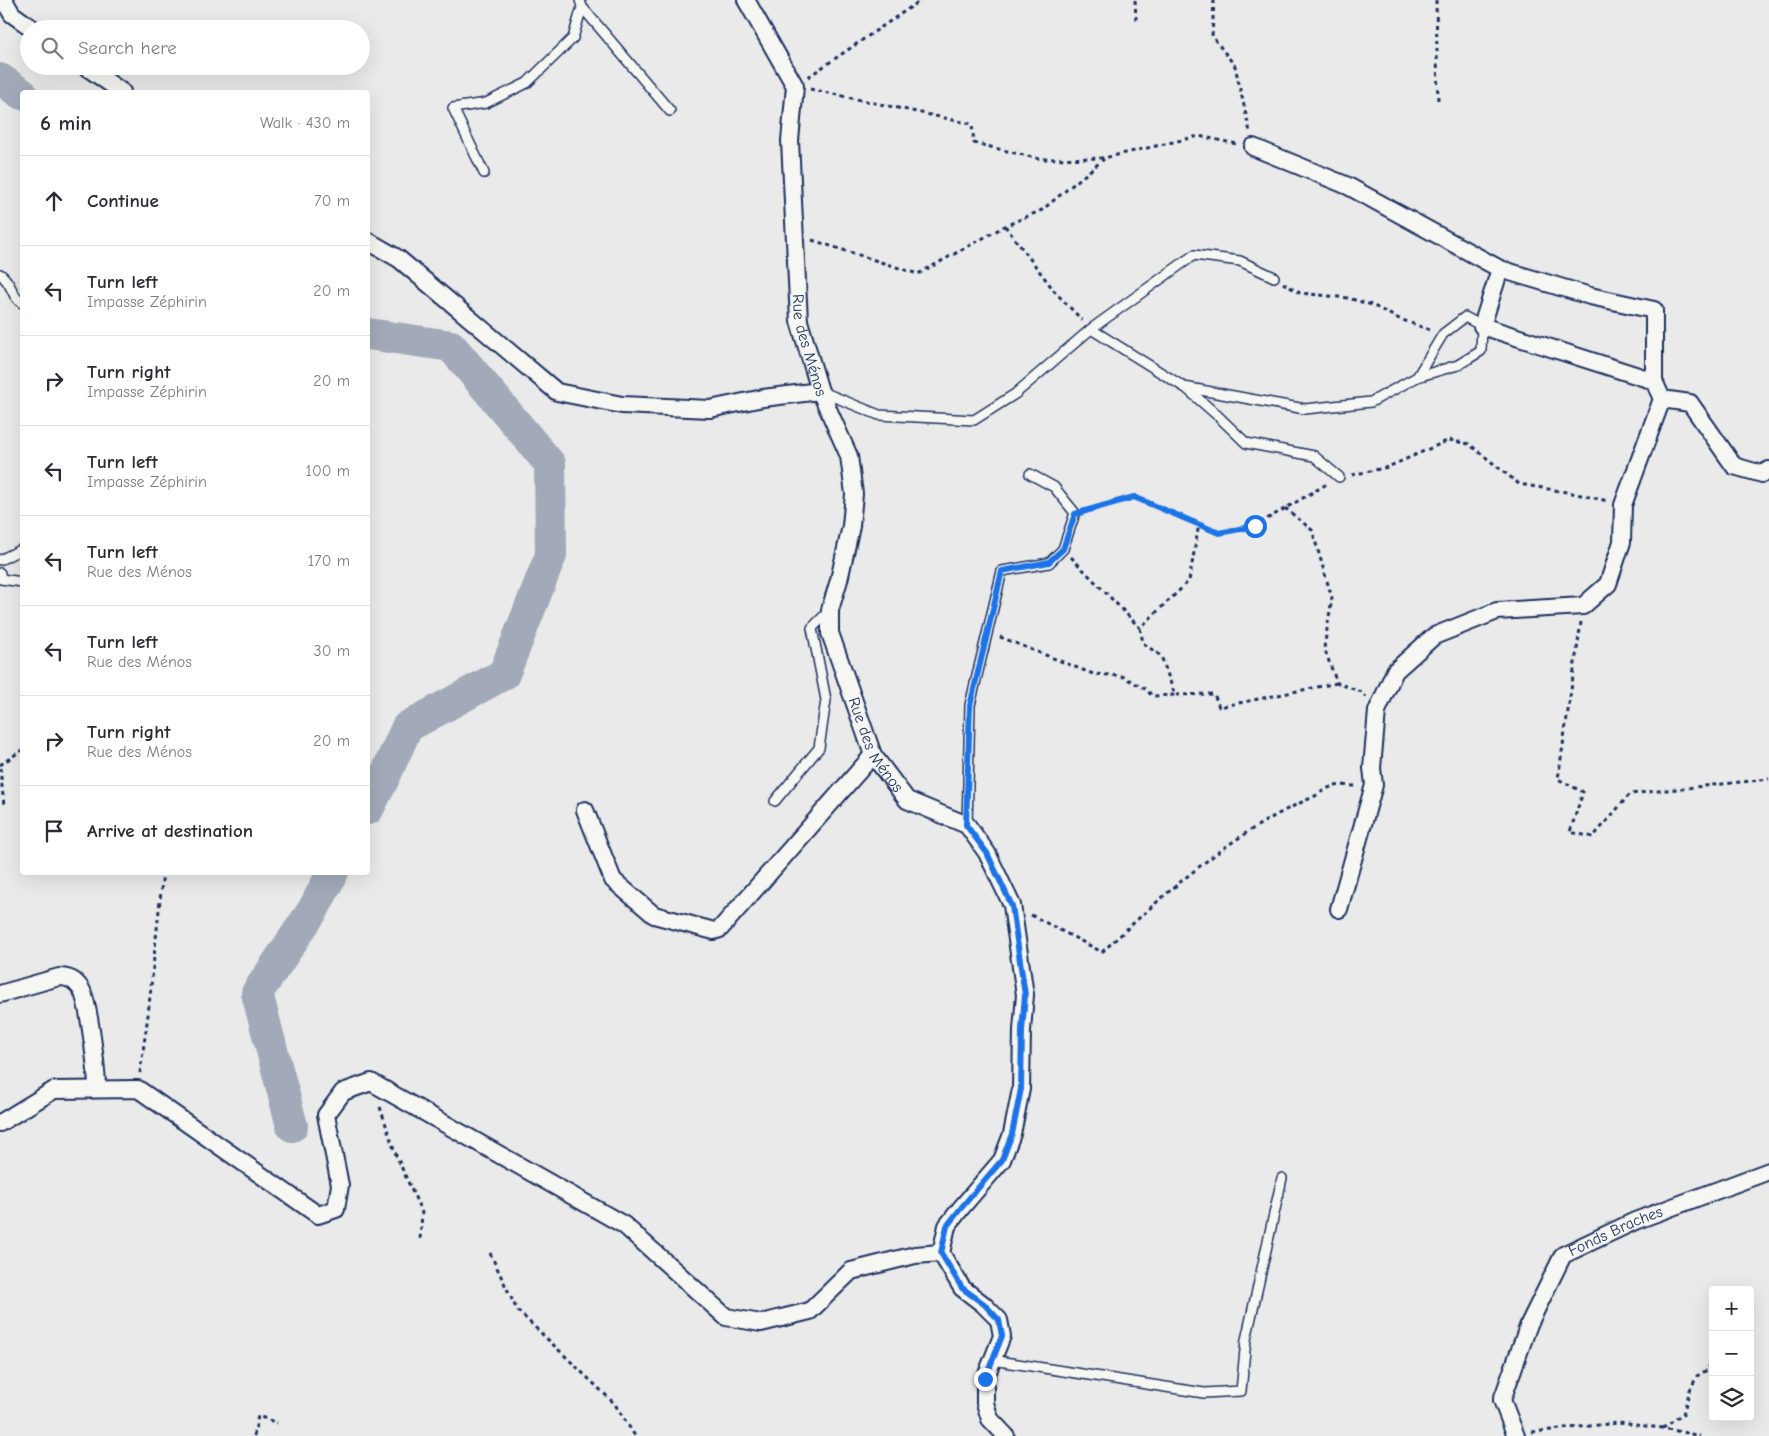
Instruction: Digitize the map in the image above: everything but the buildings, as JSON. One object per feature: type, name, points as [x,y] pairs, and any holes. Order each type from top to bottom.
[{"type":"street","points":[[4,0],[12,14],[20,20]]},
{"type":"street","points":[[746,0],[795,86]]},
{"type":"street","points":[[98,75],[119,90]]},
{"type":"street","name":"Rue des Ménos","points":[[795,86],[790,141],[799,322],[820,391],[849,456],[854,494],[851,526],[830,610],[830,633],[873,755],[906,800],[966,825]]},
{"type":"street","points":[[1253,148],[1348,186],[1500,269],[1590,296],[1654,310],[1654,380],[1662,399],[1623,505],[1622,542],[1608,584],[1583,606],[1497,611],[1434,636],[1396,671],[1377,711],[1372,768],[1374,785],[1338,909]]},
{"type":"street","points":[[370,242],[399,258],[557,392],[622,405],[710,409],[763,398],[820,391]]},
{"type":"street","points":[[1500,269],[1482,326],[1654,380]]},
{"type":"street","points":[[1662,399],[1690,403],[1734,466],[1762,474],[1769,470]]},
{"type":"street","points":[[585,810],[613,880],[654,915],[714,930],[720,929],[873,755]]},
{"type":"street","points":[[966,825],[987,853],[1012,906],[1025,995],[1022,1030],[1021,1089],[1012,1134],[1002,1160],[947,1226],[941,1253],[962,1288],[984,1304],[999,1320],[1002,1336],[985,1379],[985,1403],[990,1419],[1006,1436]]},
{"type":"street","points":[[0,994],[59,977],[69,977],[76,982],[83,990],[87,1006],[97,1089]]},
{"type":"street","points":[[0,1123],[54,1090],[138,1089],[318,1215],[336,1209],[340,1185],[326,1115],[343,1092],[371,1082],[624,1225],[726,1317],[761,1323],[810,1311],[851,1270],[915,1256],[941,1253]]},
{"type":"street","name":"Fonds Braches","points":[[1515,1435],[1502,1400],[1529,1324],[1563,1256],[1635,1221],[1769,1171]]},
{"type":"lane","points":[[581,3],[670,112]]},
{"type":"lane","points":[[484,174],[453,108],[486,103],[527,83],[573,38],[581,3]]},
{"type":"lane","points":[[820,391],[879,415],[974,420],[1015,394],[1091,329],[1194,255],[1240,261],[1274,277]]},
{"type":"lane","points":[[0,274],[7,279],[17,300],[20,302]]},
{"type":"lane","points":[[1184,387],[1305,409],[1371,402],[1417,377],[1458,365],[1480,351],[1482,326],[1465,317],[1443,334],[1417,377]]},
{"type":"lane","points":[[1091,329],[1184,387],[1246,443],[1314,456],[1339,477]]},
{"type":"lane","points":[[966,825],[970,706],[1002,571],[1049,562],[1063,549],[1075,514],[1054,487],[1030,474]]},
{"type":"lane","points":[[0,560],[20,550]]},
{"type":"lane","points":[[0,573],[1,579],[20,582]]},
{"type":"lane","points":[[775,801],[819,748],[826,700],[812,628],[830,610]]},
{"type":"lane","points":[[992,1360],[1204,1393],[1241,1391],[1246,1340],[1282,1178]]},
{"type":"path","points":[[795,86],[920,0]]},
{"type":"path","points":[[1134,0],[1136,20]]},
{"type":"path","points":[[795,86],[972,124],[974,143],[1040,159],[1104,158],[1199,136],[1253,148],[1235,66],[1212,36],[1214,0]]},
{"type":"path","points":[[1436,0],[1438,104]]},
{"type":"path","points":[[795,234],[918,274],[1005,226],[1042,210],[1104,158]]},
{"type":"path","points":[[1005,226],[1056,293],[1091,329]]},
{"type":"path","points":[[1274,277],[1300,292],[1348,298],[1372,305],[1397,318],[1443,334]]},
{"type":"path","points":[[1075,514],[1134,497],[1219,533],[1255,526],[1339,477],[1388,467],[1449,440],[1469,444],[1519,484],[1572,492],[1623,505]]},
{"type":"path","points":[[1285,508],[1312,530],[1332,598],[1324,648],[1337,683]]},
{"type":"path","points":[[1140,628],[1189,580],[1199,524]]},
{"type":"path","points":[[1063,549],[1140,628],[1143,643],[1161,656],[1174,694]]},
{"type":"path","points":[[1583,606],[1558,779],[1583,792],[1570,832],[1593,837],[1630,794],[1768,779]]},
{"type":"path","points":[[987,632],[1093,674],[1122,676],[1147,690],[1152,696],[1214,694],[1219,707],[1337,683],[1362,692],[1377,711]]},
{"type":"path","points":[[4,805],[0,767],[20,752]]},
{"type":"path","points":[[1012,906],[1102,952],[1172,887],[1231,842],[1290,807],[1318,795],[1331,786],[1374,785]]},
{"type":"path","points":[[138,1089],[163,875]]},
{"type":"path","points":[[371,1082],[396,1155],[422,1213],[420,1240]]},
{"type":"path","points":[[490,1253],[517,1310],[614,1404],[636,1436]]},
{"type":"path","points":[[1663,1428],[1683,1414],[1690,1390],[1697,1376],[1707,1370],[1709,1366]]},
{"type":"path","points":[[254,1436],[258,1416],[277,1423]]},
{"type":"path","points":[[1515,1435],[1618,1423],[1663,1428],[1700,1436]]},
{"type":"waterway","points":[[0,79],[20,93]]},
{"type":"waterway","points":[[370,334],[451,346],[550,464],[551,555],[504,674],[407,727],[370,805]]},
{"type":"waterway","points":[[292,1126],[257,993],[313,910],[331,875]]},
{"type":"route","points":[[985,1379],[1002,1336],[999,1320],[984,1304],[962,1288],[941,1253],[947,1226],[1002,1160],[1012,1134],[1021,1089],[1022,1030],[1025,995],[1012,906],[987,853],[966,825],[970,706],[1002,571],[1049,562],[1063,549],[1075,514],[1134,497],[1219,533],[1255,526]]}]
